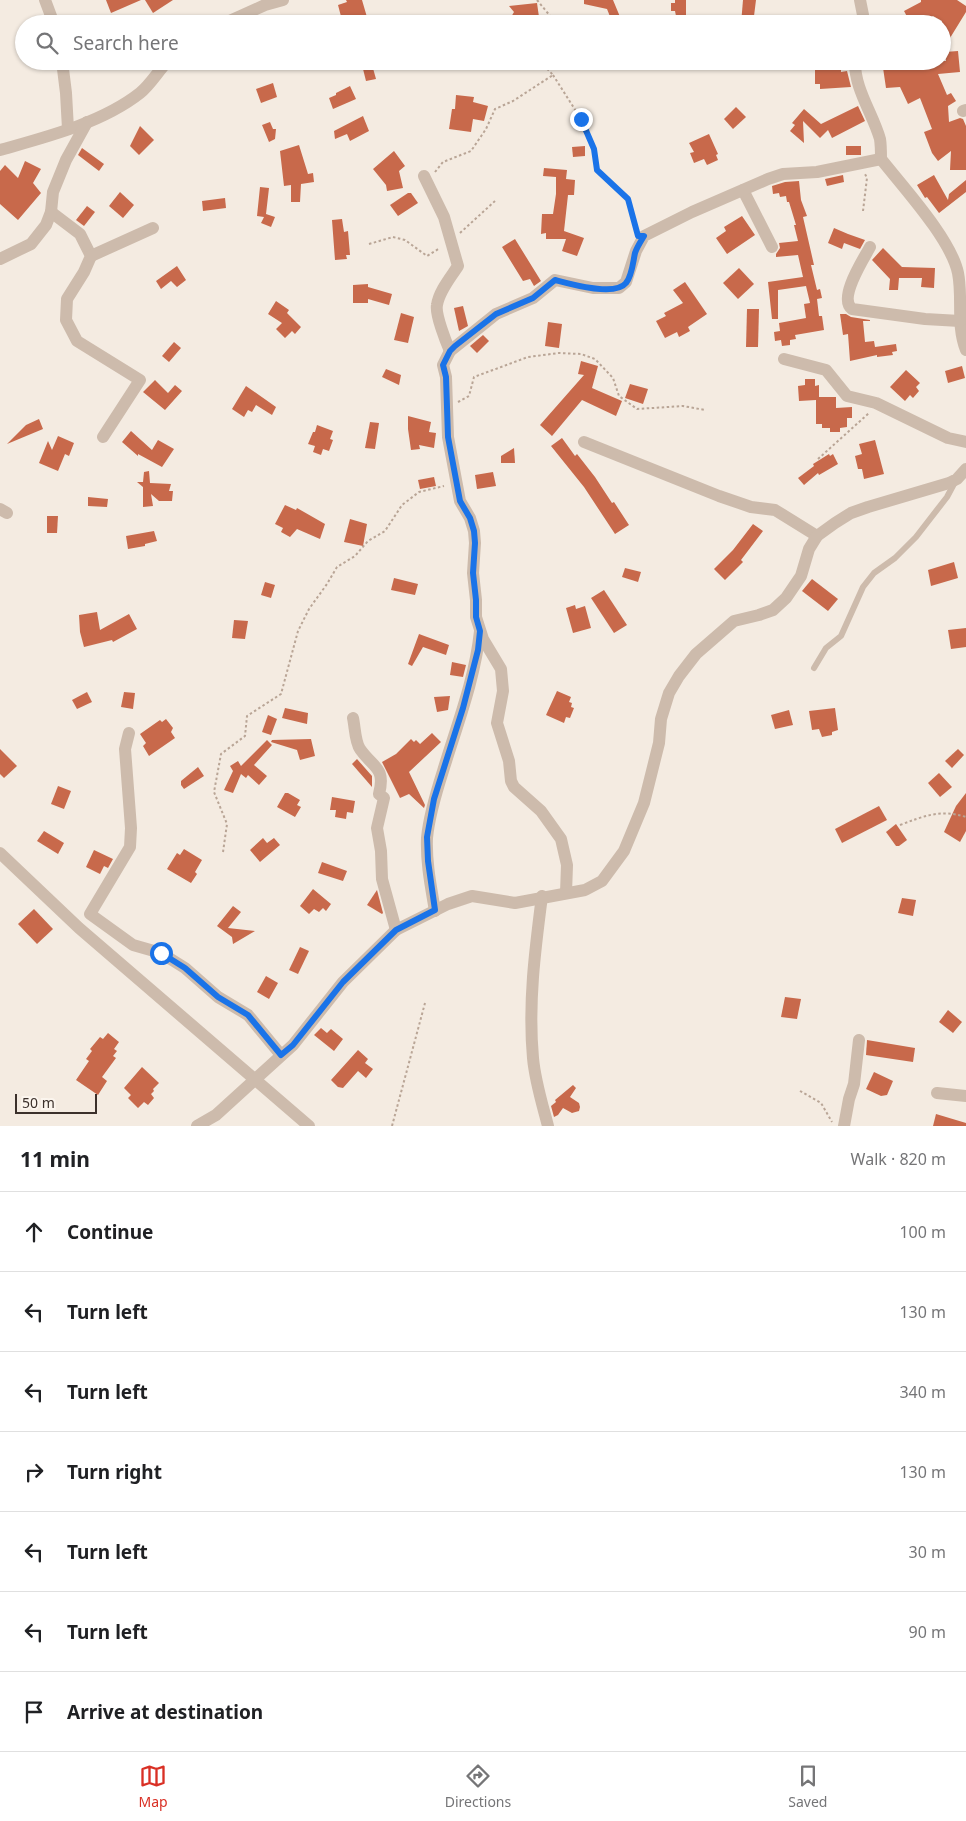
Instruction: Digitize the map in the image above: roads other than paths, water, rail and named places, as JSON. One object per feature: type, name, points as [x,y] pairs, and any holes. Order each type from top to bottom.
[{"type":"street","points":[[45,0],[51,15]]},
{"type":"street","points":[[242,15],[265,5],[283,0]]},
{"type":"street","points":[[860,0],[863,15]]},
{"type":"street","points":[[63,70],[68,129]]},
{"type":"street","points":[[0,150],[87,122],[131,100],[142,91],[160,70]]},
{"type":"street","points":[[856,70],[880,141],[881,159],[950,249],[958,273],[960,321],[966,350]]},
{"type":"street","points":[[0,259],[31,244],[46,225],[51,212],[53,192],[66,160],[87,122]]},
{"type":"street","points":[[566,893],[567,865],[561,839],[548,819],[514,787],[511,781],[509,761],[497,722],[503,691],[501,669],[483,639],[476,617],[473,573],[474,531],[470,518],[460,501],[448,437],[446,377],[443,365],[450,351],[496,314],[533,298],[555,280],[593,288],[619,288],[626,282],[636,251],[644,236],[692,212],[783,174],[816,172],[881,159]]},
{"type":"street","points":[[426,179],[444,216],[458,266],[436,306],[442,331],[450,351]]},
{"type":"street","points":[[743,190],[772,247]]},
{"type":"street","points":[[51,212],[80,234],[91,256]]},
{"type":"street","points":[[104,437],[140,380],[77,341],[66,320],[66,298],[84,272],[91,256],[153,228]]},
{"type":"street","points":[[870,247],[854,276],[846,302],[848,306],[852,309],[926,319],[960,321]]},
{"type":"street","points":[[784,359],[826,370],[847,396],[876,403],[948,438],[966,442]]},
{"type":"street","points":[[584,442],[719,496],[751,507],[774,510],[817,536]]},
{"type":"street","points":[[197,1126],[216,1115],[293,1045],[343,982],[396,930],[448,904],[472,896],[515,903],[542,896],[585,890],[602,881],[624,851],[644,803],[659,743],[661,719],[669,693],[678,676],[696,654],[734,620],[774,610],[786,598],[801,576],[809,549],[817,536],[851,514],[895,498],[949,484],[966,469]]},
{"type":"street","points":[[435,910],[428,861],[427,837],[434,799],[463,708],[478,650],[480,631]]},
{"type":"street","points":[[353,718],[359,748],[377,768],[382,780],[379,794],[384,798],[377,828],[381,851],[382,878],[396,930]]},
{"type":"street","points":[[129,733],[125,750],[131,828],[130,847],[90,914],[133,945],[161,953],[185,968],[218,997],[248,1015],[281,1055]]},
{"type":"street","points":[[0,853],[79,928],[309,1126]]},
{"type":"street","points":[[542,896],[532,992],[532,1034],[533,1059],[539,1093],[548,1126]]},
{"type":"street","points":[[844,1126],[849,1098],[854,1084],[859,1040]]},
{"type":"street","points":[[937,1093],[966,1096]]},
{"type":"lane","points":[[814,668],[826,648],[841,636],[863,588],[874,573],[895,558],[916,537],[947,497],[957,478]]}]
